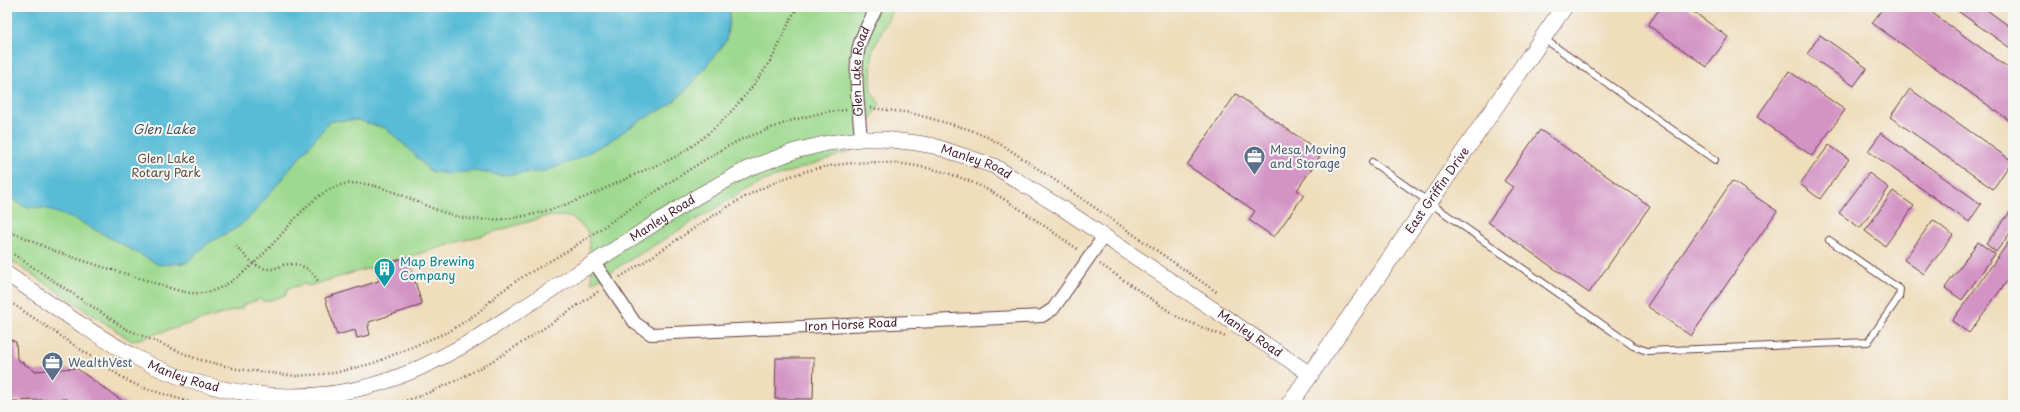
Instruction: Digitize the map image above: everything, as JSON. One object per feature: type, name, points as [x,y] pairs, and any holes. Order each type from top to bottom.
[{"type":"main road","name":"East Griffin Drive","points":[[1289,405],[1564,7]]},
{"type":"street","name":"Glen Lake Road","points":[[861,138],[856,84],[858,51],[865,30],[877,7]]},
{"type":"street","name":"Manley Road","points":[[7,274],[117,347],[161,370],[189,380],[246,393],[308,396],[325,394],[375,385],[420,368],[473,340],[696,197],[747,169],[795,150],[828,143],[861,138],[917,142],[963,155],[994,166],[1104,236],[1310,374]]},
{"type":"street","name":"Iron Horse Road","points":[[594,262],[635,324],[651,334],[1042,316],[1053,309],[1104,236]]},
{"type":"lane","points":[[1543,38],[1715,160]]},
{"type":"lane","points":[[1372,162],[1633,346],[1648,351],[1868,342],[1899,298],[1900,289],[1829,240]]},
{"type":"path","points":[[7,231],[55,251],[176,290],[192,293],[203,293],[228,284],[253,263],[316,198],[343,184],[357,183],[389,191],[453,216],[493,220],[518,217],[561,207],[589,197],[674,157],[697,142],[734,108],[758,80],[777,49],[798,7]]},
{"type":"path","points":[[7,250],[126,329],[197,359],[237,369],[296,376],[334,373],[374,363],[450,331],[479,312],[498,294],[519,279],[563,254],[673,180],[719,151],[740,140],[793,120],[825,112],[859,108],[883,109],[911,113],[986,137],[1007,148],[1062,185],[1206,283],[1223,297]]},
{"type":"path","points":[[391,405],[419,397],[464,377],[725,210],[769,184],[812,170],[856,163],[902,164],[924,167],[968,181],[1006,200],[1179,318],[1229,338]]},
{"type":"path","points":[[236,246],[253,263],[270,270],[292,264],[303,266],[311,271],[319,283]]},
{"type":"path","points":[[7,300],[126,380],[141,387],[199,405]]},
{"type":"green space","name":"Glen Lake Rotary Park","points":[[7,7],[894,7],[872,52],[871,91],[880,104],[851,151],[755,184],[592,283],[588,232],[572,217],[548,216],[308,286],[304,284],[287,289],[286,295],[264,302],[260,299],[243,305],[242,308],[132,341],[7,258]]},
{"type":"water","name":"Glen Lake","points":[[7,7],[731,7],[726,41],[693,83],[670,105],[638,122],[607,143],[577,159],[546,171],[501,175],[472,171],[448,174],[430,171],[409,149],[385,128],[357,120],[330,121],[251,216],[237,228],[208,243],[186,263],[159,265],[77,220],[44,208],[25,207],[7,196]]},
{"type":"building","points":[[1661,7],[1687,7],[1728,37],[1707,67],[1648,25]]},
{"type":"building","points":[[1884,7],[1924,7],[2013,71],[2013,123],[1872,23]]},
{"type":"building","points":[[1952,7],[1983,7],[2013,29],[2013,50]]},
{"type":"building","points":[[1820,35],[1867,68],[1854,86],[1807,54]]},
{"type":"building","points":[[1789,71],[1845,110],[1812,156],[1757,117]]},
{"type":"building","points":[[1910,89],[2012,161],[1993,189],[1890,117]]},
{"type":"building","name":"Mesa Moving and Storage","points":[[1236,94],[1322,153],[1297,190],[1304,195],[1274,237],[1249,220],[1255,211],[1187,165]]},
{"type":"building","points":[[1540,130],[1650,206],[1589,293],[1488,222],[1513,187],[1504,181]]},
{"type":"building","points":[[1881,133],[1981,204],[1969,222],[1868,151]]},
{"type":"building","points":[[1829,145],[1849,159],[1820,199],[1800,184]]},
{"type":"building","points":[[1869,173],[1889,188],[1860,228],[1839,213]]},
{"type":"building","points":[[1732,181],[1777,211],[1691,336],[1647,306]]},
{"type":"building","points":[[1893,191],[1914,206],[1885,246],[1865,231]]},
{"type":"building","points":[[2013,208],[2013,229],[1996,252],[1986,244]]},
{"type":"building","points":[[1933,220],[1953,235],[1924,274],[1904,260]]},
{"type":"building","points":[[2013,236],[2013,273],[1969,333],[1952,321]]},
{"type":"building","points":[[1978,242],[1995,254],[1962,300],[1945,288]]},
{"type":"building","name":"Map Brewing Company","points":[[408,257],[422,305],[369,322],[368,326],[370,335],[357,338],[355,330],[337,335],[325,298],[379,281],[375,267]]},
{"type":"building","name":"WealthVest","points":[[7,338],[16,342],[17,359],[35,371],[76,368],[128,405],[75,405],[66,399],[11,401],[10,395],[7,395]]},
{"type":"building","points":[[776,358],[814,358],[813,399],[775,399]]},
{"type":"place","name":"Mesa Moving and Storage","points":[[1255,176]]},
{"type":"place","name":"Map Brewing Company","points":[[385,288]]},
{"type":"place","name":"WealthVest","points":[[52,382]]}]
